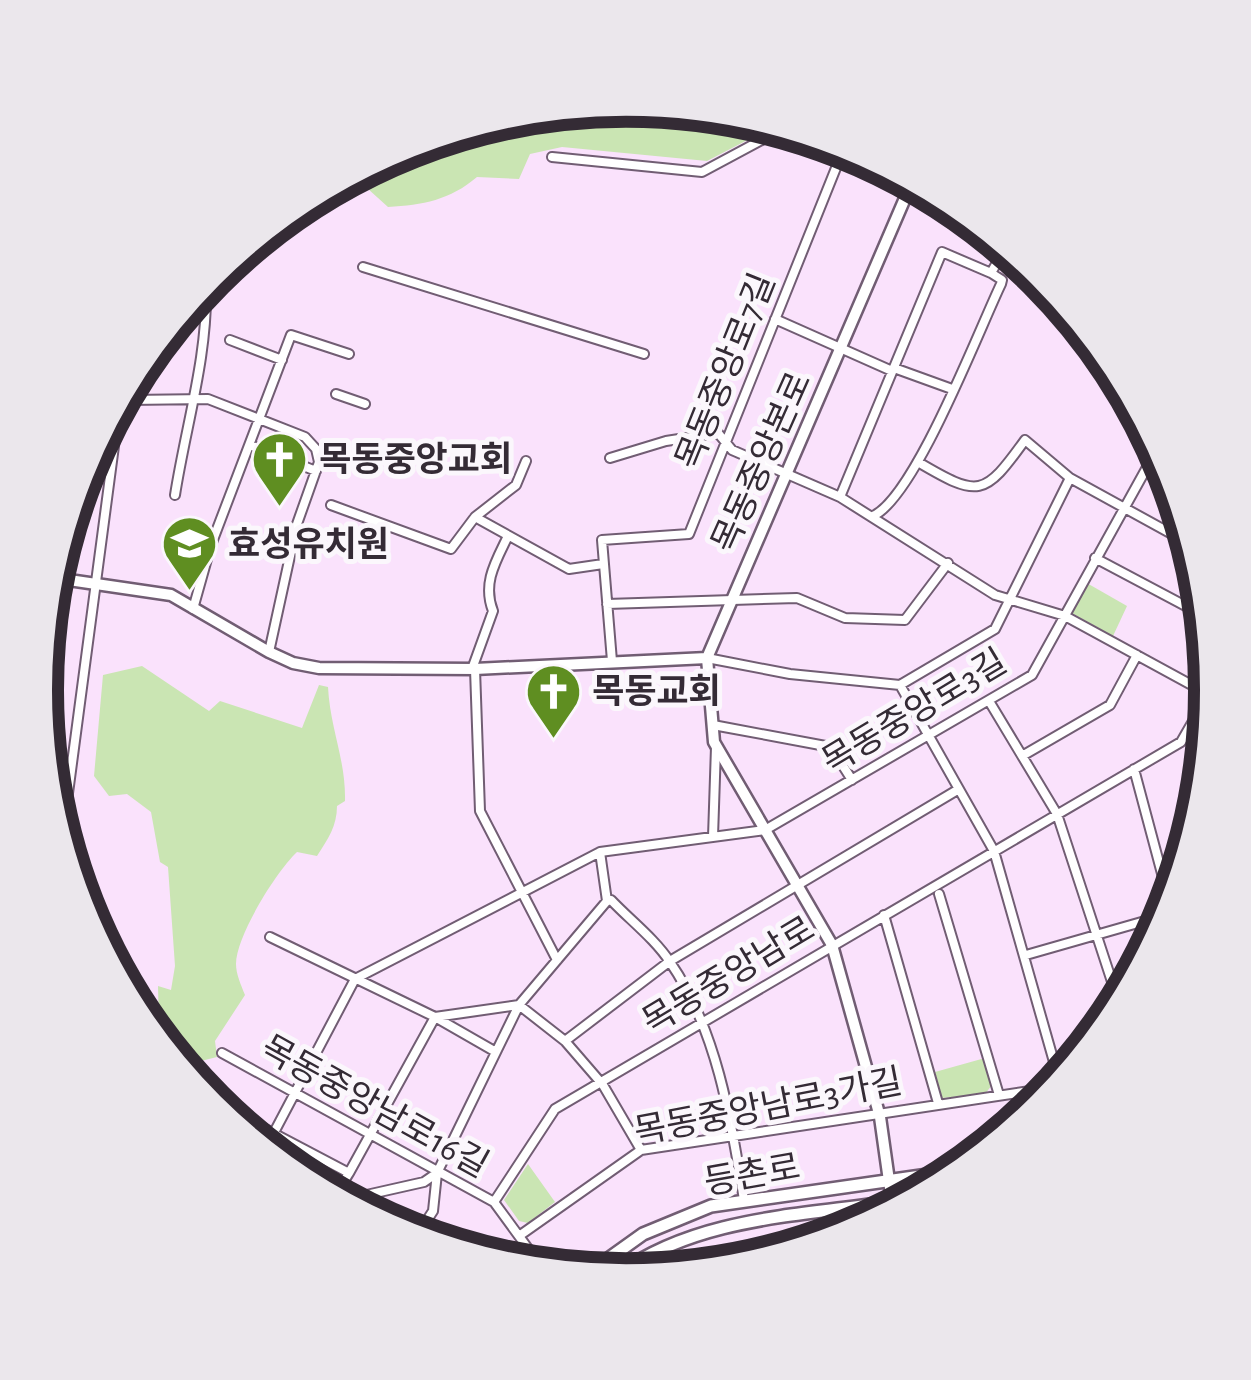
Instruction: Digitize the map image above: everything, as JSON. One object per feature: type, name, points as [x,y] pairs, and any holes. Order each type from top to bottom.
[{"type":"main road","name":"등촌로","points":[[610,1258],[675,1218],[744,1200],[918,1176]]},
{"type":"main road","name":"등촌로","points":[[649,1257],[681,1238],[711,1229],[861,1207]]},
{"type":"street","points":[[552,157],[702,172],[764,139]]},
{"type":"street","name":"목동중앙로7길","points":[[603,564],[602,540],[689,534],[838,163]]},
{"type":"street","name":"목동중앙본로","points":[[707,658],[906,196]]},
{"type":"street","points":[[840,497],[942,252],[992,273],[1001,284],[918,462],[890,506],[873,516]]},
{"type":"street","points":[[992,273],[998,261]]},
{"type":"street","points":[[364,266],[644,354]]},
{"type":"street","points":[[174,495],[190,396],[206,343],[206,307]]},
{"type":"street","name":"목동중앙본로","points":[[775,319],[893,369],[952,389]]},
{"type":"street","points":[[193,609],[210,545],[291,336],[350,354]]},
{"type":"street","points":[[230,340],[282,360]]},
{"type":"street","points":[[336,394],[365,404]]},
{"type":"street","points":[[138,399],[190,396],[304,437],[316,448],[316,471],[296,524],[269,652]]},
{"type":"street","points":[[610,458],[691,436],[718,434],[732,450],[840,497],[1008,600],[1062,615],[1194,685]]},
{"type":"street","points":[[918,462],[959,486],[976,489],[996,480],[1025,440],[1070,478],[1171,534]]},
{"type":"street","points":[[67,798],[115,442]]},
{"type":"street","points":[[250,446],[316,471]]},
{"type":"street","points":[[331,505],[451,548],[475,517],[516,485],[526,461]]},
{"type":"street","name":"목동중앙로3길","points":[[765,830],[1032,674],[1147,466]]},
{"type":"street","points":[[68,580],[159,591],[293,664],[320,668],[474,669],[707,658],[790,674],[900,685],[995,628],[1070,478]]},
{"type":"street","points":[[475,517],[569,569],[603,564],[612,661]]},
{"type":"street","points":[[508,536],[491,570],[487,596],[493,612],[474,669],[480,812],[557,960]]},
{"type":"street","points":[[1095,558],[1188,607]]},
{"type":"street","points":[[731,597],[797,598],[845,618],[905,620],[948,564]]},
{"type":"street","name":"목동중앙본로","points":[[607,604],[731,597]]},
{"type":"street","points":[[1022,756],[1110,705],[1137,655]]},
{"type":"street","points":[[707,658],[716,746],[713,837]]},
{"type":"street","points":[[900,685],[994,851],[1055,1063]]},
{"type":"street","points":[[989,701],[1057,814],[1112,982]]},
{"type":"street","name":"목동중앙남로","points":[[494,1202],[555,1109],[1182,742],[1192,724]]},
{"type":"street","points":[[712,725],[831,747],[852,780]]},
{"type":"street","points":[[716,746],[832,945],[878,1112],[891,1192]]},
{"type":"street","points":[[1134,768],[1162,875]]},
{"type":"street","points":[[565,1041],[670,960],[959,789]]},
{"type":"street","points":[[273,1135],[354,979],[600,852],[765,830]]},
{"type":"street","points":[[600,852],[606,901]]},
{"type":"street","points":[[939,894],[998,1095]]},
{"type":"street","points":[[426,1222],[433,1211],[437,1173],[519,1005],[606,901],[611,900],[670,960],[702,1023],[734,1136],[744,1200]]},
{"type":"street","points":[[884,915],[938,1103]]},
{"type":"street","points":[[1026,955],[1144,921]]},
{"type":"street","points":[[270,937],[435,1016],[496,1052]]},
{"type":"street","points":[[435,1016],[519,1005],[565,1041],[600,1081],[641,1150]]},
{"type":"street","points":[[343,1183],[435,1016]]},
{"type":"street","name":"목동중앙남로16길","points":[[222,1054],[494,1202],[528,1249]]},
{"type":"street","name":"목동중앙남로3가길","points":[[518,1236],[641,1150],[1028,1091]]},
{"type":"street","points":[[262,1126],[350,1173]]},
{"type":"street","points":[[366,1195],[424,1182],[437,1173]]},
{"type":"street","points":[[620,1251],[622,1258]]},
{"type":"green space","points":[[626,122],[700,127],[754,137],[707,161],[562,147],[530,154],[519,179],[477,177],[436,200],[388,207],[365,186],[443,152],[515,133]]},
{"type":"green space","points":[[1085,582],[1127,606],[1113,636],[1068,611]]},
{"type":"green space","points":[[142,666],[209,711],[220,701],[302,728],[319,685],[328,687],[345,801],[337,806],[334,826],[317,856],[297,852],[268,889],[250,922],[236,964],[245,995],[215,1041],[217,1057],[196,1062],[159,1014],[158,986],[171,990],[175,966],[168,867],[160,862],[151,812],[127,794],[109,796],[94,776],[103,675]]},
{"type":"green space","points":[[985,1058],[992,1085],[985,1094],[942,1098],[935,1072]]},
{"type":"green space","points":[[528,1164],[555,1202],[528,1223],[519,1221],[504,1200]]},
{"type":"place","name":"목동중앙교회","points":[[280,508]]},
{"type":"place","name":"효성유치원","points":[[189,593]]},
{"type":"place","name":"목동교회","points":[[553,740]]}]
